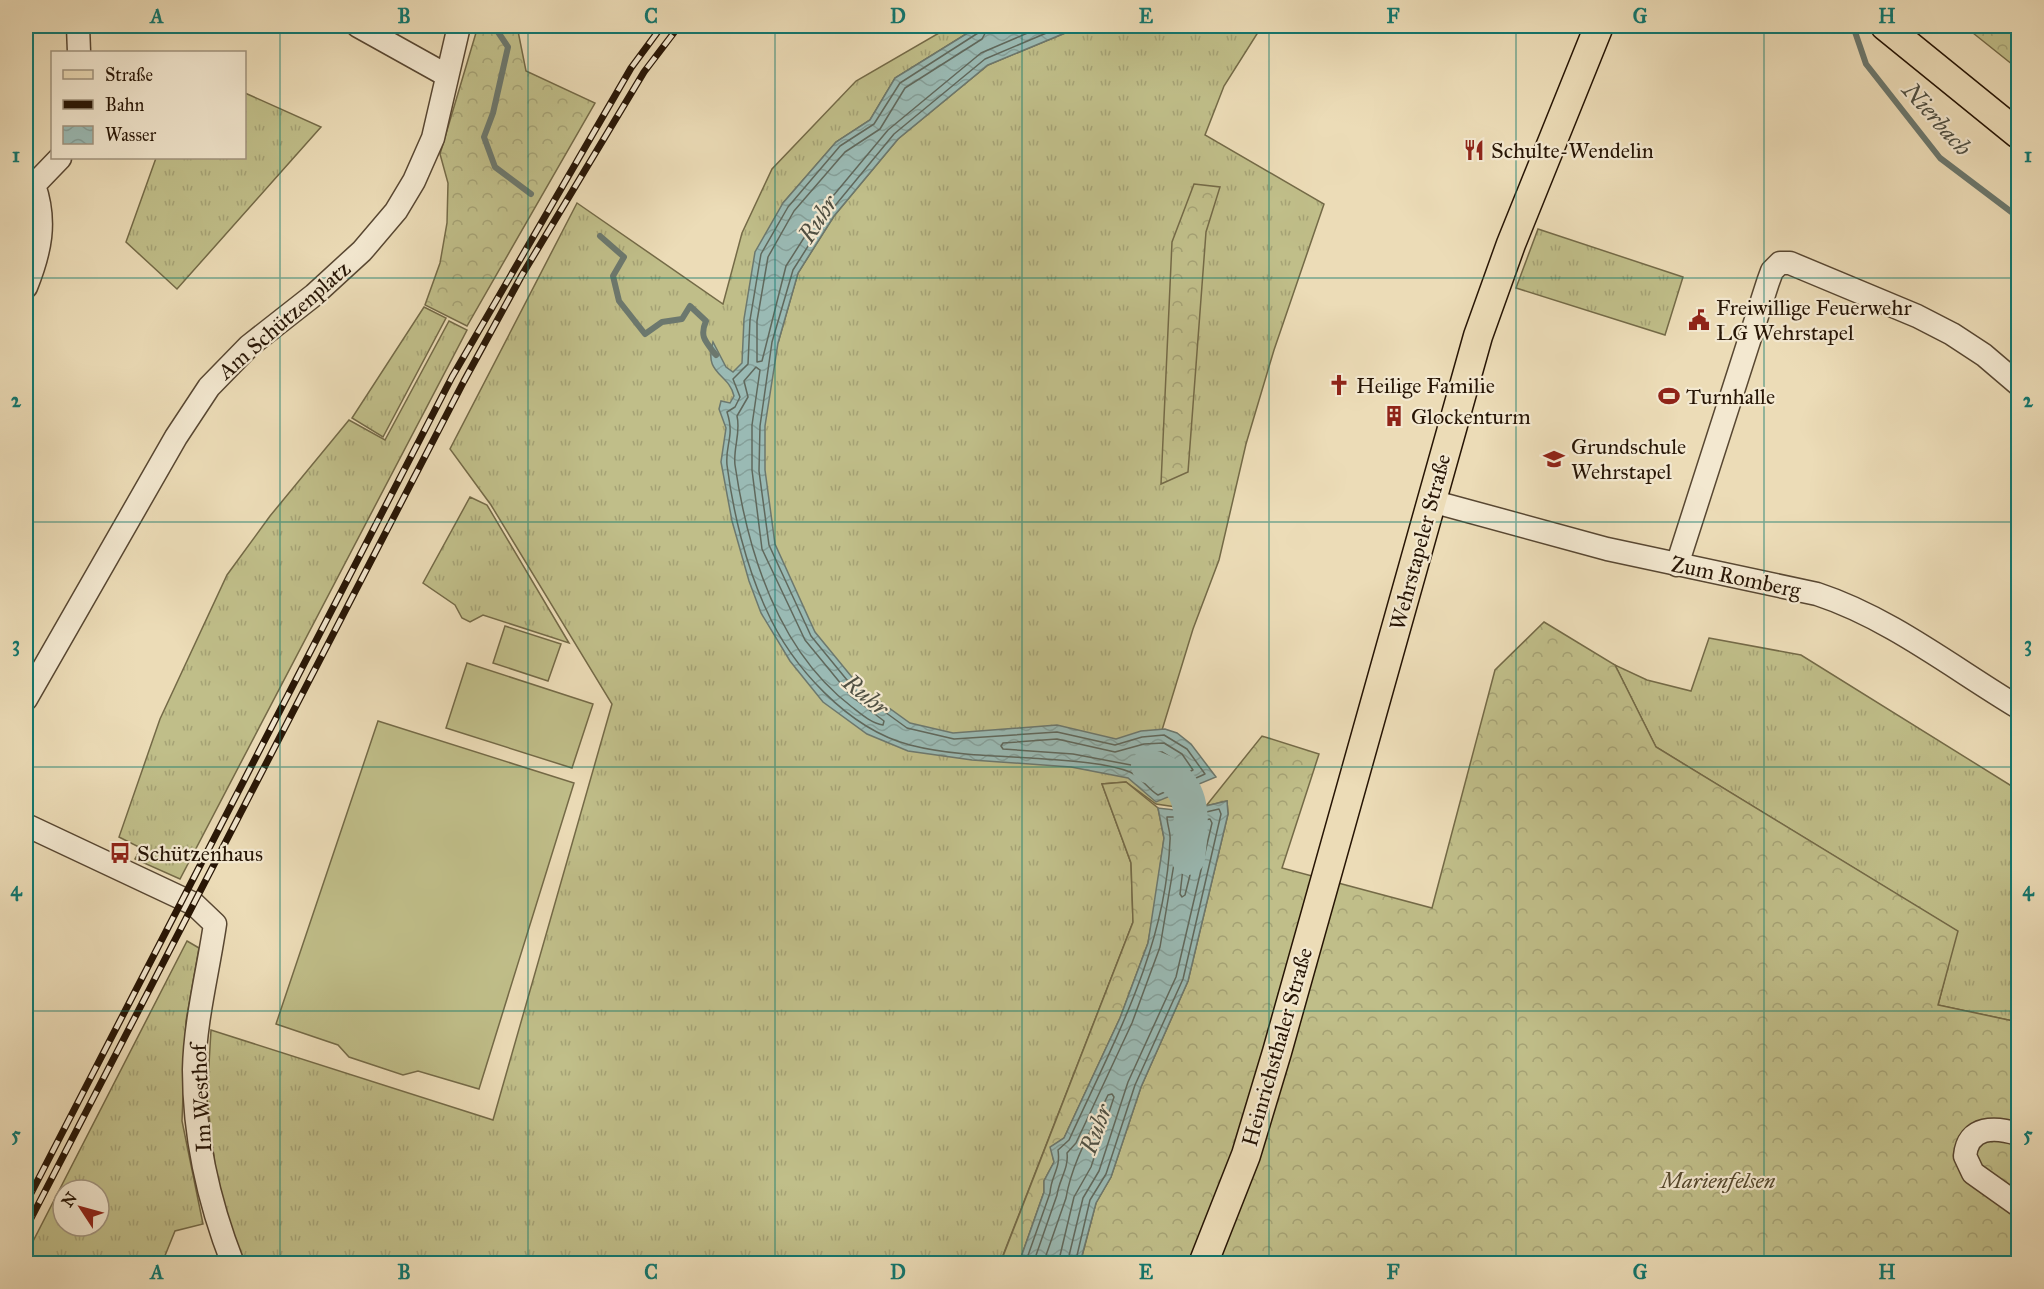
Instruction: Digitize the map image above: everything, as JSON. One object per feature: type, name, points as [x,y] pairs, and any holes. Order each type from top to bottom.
[{"type":"main road","name":"Wehrstapeler Straße","points":[[1340,826],[1483,321],[1527,200],[1599,26]]},
{"type":"main road","points":[[1885,26],[2019,134]]},
{"type":"main road","name":"Heinrichsthaler Straße","points":[[1203,1263],[1246,1155],[1340,826]]},
{"type":"street","points":[[78,26],[79,51]]},
{"type":"street","points":[[358,26],[446,75]]},
{"type":"street","name":"Am Schützenplatz","points":[[26,699],[176,437],[209,387],[249,346],[314,294],[362,251],[396,211],[414,181],[433,138],[459,26]]},
{"type":"street","points":[[26,288],[34,266],[43,222],[30,180],[59,159]]},
{"type":"street","points":[[1677,565],[1768,282],[1772,272],[1780,263],[1790,263],[1917,316],[1968,344],[2019,384]]},
{"type":"street","name":"Zum Romberg","points":[[1431,501],[1607,549],[1817,594],[1843,603],[1940,657],[2019,707]]},
{"type":"street","name":"Im Westhof","points":[[26,825],[194,904],[215,924],[194,1070],[204,1164],[215,1212],[233,1263]]},
{"type":"street","points":[[2019,1134],[1993,1128],[1981,1130],[1971,1138],[1965,1156],[1973,1173],[2019,1205]]},
{"type":"green space","points":[[478,26],[517,26],[526,71],[595,103],[467,326],[425,305],[440,263],[447,223],[448,183],[440,154]]},
{"type":"green space","points":[[951,26],[979,26],[895,78],[870,120],[836,142],[783,203],[778,343],[798,273],[834,216],[898,139],[988,65],[1082,26],[1262,26],[1224,86],[1205,135],[1324,204],[1274,350],[1246,444],[1219,560],[1193,629],[1151,766],[1183,808],[1156,804],[1126,782],[1102,784],[1131,863],[1133,922],[1000,1263],[243,1263],[217,1183],[207,1098],[211,1030],[493,1120],[612,704],[491,505],[450,449],[577,203],[723,304],[742,233],[772,169],[856,81]]},
{"type":"green space","points":[[1963,26],[2018,26],[2018,69],[1968,29]]},
{"type":"green space","points":[[246,93],[321,127],[177,289],[126,242],[156,159],[246,159]]},
{"type":"green space","points":[[1194,184],[1220,187],[1206,232],[1188,472],[1161,484],[1172,242]]},
{"type":"green space","points":[[1538,229],[1683,277],[1665,335],[1516,288]]},
{"type":"green space","points":[[424,307],[446,318],[383,437],[352,418]]},
{"type":"green space","points":[[449,321],[467,330],[180,879],[135,859],[141,848],[119,837],[160,719],[227,575],[270,516],[349,420],[385,440]]},
{"type":"green space","points":[[470,497],[487,505],[569,643],[483,615],[470,622],[462,618],[455,605],[423,583]]},
{"type":"green space","name":"Marienfelsen","points":[[1544,622],[1615,665],[1656,747],[1958,931],[1938,1005],[2018,1022],[2018,1263],[1080,1264],[1096,1203],[1111,1177],[1141,1087],[1188,981],[1228,814],[1227,801],[1206,806],[1262,736],[1319,754],[1282,868],[1432,908],[1495,670]]},
{"type":"green space","points":[[505,626],[561,644],[548,681],[493,663]]},
{"type":"green space","points":[[1709,638],[1801,655],[2018,790],[2018,1022],[1938,1005],[1957,931],[1656,747],[1615,665],[1647,680],[1691,691]]},
{"type":"green space","points":[[467,663],[593,704],[572,768],[446,728]]},
{"type":"green space","points":[[378,721],[574,783],[479,1089],[418,1071],[403,1075],[349,1057],[338,1045],[276,1024]]},
{"type":"green space","points":[[1126,782],[1158,808],[1164,838],[1148,943],[1120,1018],[1064,1138],[1051,1147],[1054,1162],[1044,1181],[1044,1192],[1019,1263],[1000,1264],[1133,922],[1131,863],[1102,784]]},
{"type":"green space","points":[[187,941],[199,948],[186,1021],[182,1121],[203,1224],[175,1231],[162,1263],[32,1263],[26,1261],[26,1255],[51,1206],[51,1238],[111,1238],[111,1178],[65,1178]]},
{"type":"water","points":[[979,26],[1082,26],[988,65],[898,139],[834,216],[798,273],[778,343],[765,426],[765,470],[775,544],[815,632],[860,687],[910,723],[953,733],[1057,725],[1116,739],[1141,731],[1165,729],[1177,733],[1191,744],[1216,777],[1156,802],[1128,778],[1071,767],[972,760],[908,751],[867,734],[823,702],[790,661],[761,613],[749,581],[732,521],[721,462],[726,428],[719,409],[721,401],[730,403],[734,396],[727,382],[714,368],[711,353],[713,342],[726,367],[733,372],[742,363],[744,319],[755,252],[783,203],[836,142],[870,120],[895,78]]},
{"type":"water","points":[[1227,801],[1228,814],[1188,981],[1141,1087],[1111,1177],[1096,1203],[1080,1263],[1019,1263],[1044,1192],[1044,1181],[1054,1162],[1050,1147],[1064,1138],[1120,1018],[1148,943],[1164,838],[1158,808],[1184,811]]},
{"type":"waterway","points":[[494,26],[508,47],[493,113],[484,137],[495,167],[531,194]]},
{"type":"waterway","name":"Nierbach","points":[[1853,26],[1866,64],[1940,158],[2018,217]]},
{"type":"waterway","points":[[600,236],[624,257],[613,276],[619,301],[645,334],[662,322],[682,319],[690,306],[706,321],[703,335],[716,355]]},
{"type":"waterway","name":"Ruhr","points":[[1148,766],[1164,772],[1176,780],[1184,790],[1188,801],[1191,828],[1188,858]]},
{"type":"railway","points":[[26,1203],[452,377],[631,68],[662,26]]},
{"type":"railway","points":[[26,1228],[464,381],[522,275],[644,72],[679,26]]},
{"type":"place","name":"Schulte-Wendelin","points":[[1474,150]]},
{"type":"place","name":"Freiwillige Feuerwehr LG Wehrstapel","points":[[1699,320]]},
{"type":"place","name":"Heilige Familie","points":[[1339,385]]},
{"type":"place","name":"Turnhalle","points":[[1669,396]]},
{"type":"place","name":"Glockenturm","points":[[1394,416]]},
{"type":"place","name":"Grundschule Wehrstapel","points":[[1554,459]]},
{"type":"place","name":"Schützenhaus","points":[[120,853]]}]
